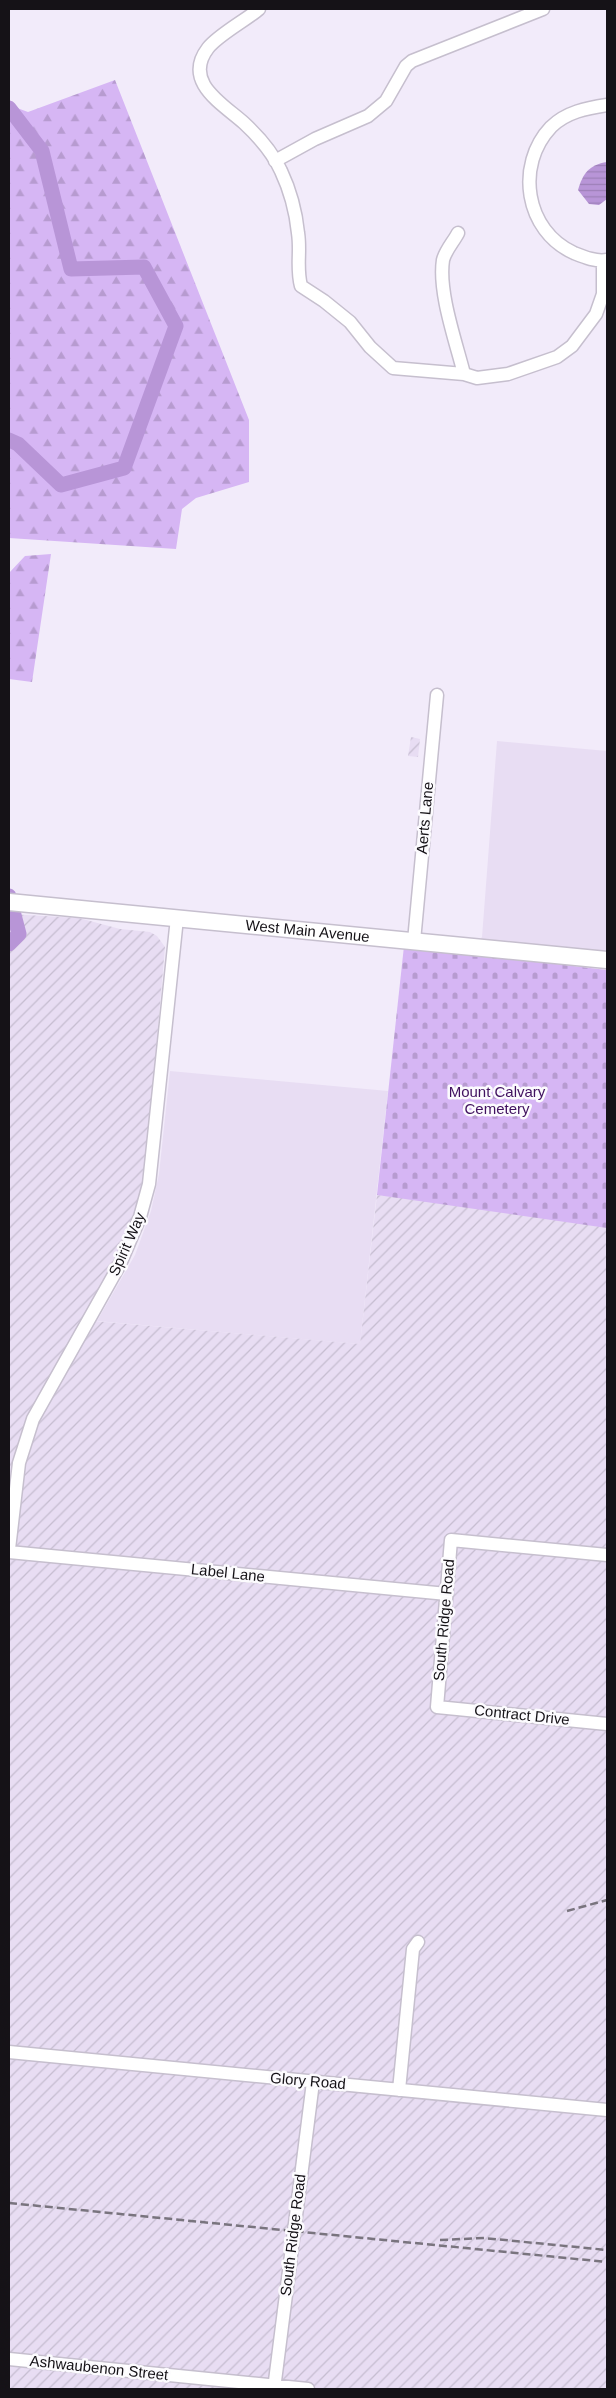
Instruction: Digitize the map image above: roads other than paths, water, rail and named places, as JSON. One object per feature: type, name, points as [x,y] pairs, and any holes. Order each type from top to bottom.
[{"type":"main road","name":"West Main Avenue","points":[[9,902],[607,960]]},
{"type":"street","points":[[259,9],[209,46],[203,56],[202,81],[214,100],[244,124],[275,161],[285,182],[298,234],[297,271],[301,286],[324,301],[350,322],[370,347],[393,368],[464,374],[477,378],[508,374],[557,357],[572,346],[596,314],[603,294],[605,260],[585,258],[565,249],[543,228],[532,206],[528,179],[534,152],[552,127],[577,110],[607,105]]},
{"type":"street","points":[[275,161],[315,139],[368,116],[386,101],[406,66],[412,61],[544,9]]},
{"type":"street","points":[[458,233],[443,259],[444,283],[448,314],[464,374]]},
{"type":"street","name":"Aerts Lane","points":[[414,941],[437,695]]},
{"type":"street","name":"Spirit Way","points":[[9,1551],[15,1486],[20,1458],[30,1426],[43,1398],[120,1264],[140,1217],[149,1184],[177,918]]},
{"type":"street","name":"South Ridge Road","points":[[437,1707],[451,1540],[607,1555]]},
{"type":"street","name":"Label Lane","points":[[9,1551],[447,1594]]},
{"type":"street","name":"Contract Drive","points":[[437,1707],[607,1724]]},
{"type":"street","points":[[399,2090],[413,1949],[418,1942]]},
{"type":"street","name":"Glory Road","points":[[9,2052],[607,2110]]},
{"type":"street","name":"South Ridge Road","points":[[274,2387],[313,2082]]},
{"type":"street","name":"Ashwaubenon Street","points":[[9,2359],[308,2389]]},
{"type":"waterway","points":[[9,108],[42,151],[71,269],[144,267],[176,326],[124,468],[61,485],[18,444],[9,440]]},
{"type":"waterway","points":[[9,896],[19,934],[9,944]]},
{"type":"railway","points":[[567,1911],[607,1900]]},
{"type":"railway","points":[[9,2203],[607,2262]]},
{"type":"railway","points":[[440,2240],[484,2238],[607,2250]]},
{"type":"park label","name":"Mount Calvary Cemetery","points":[[497,1100]]}]
